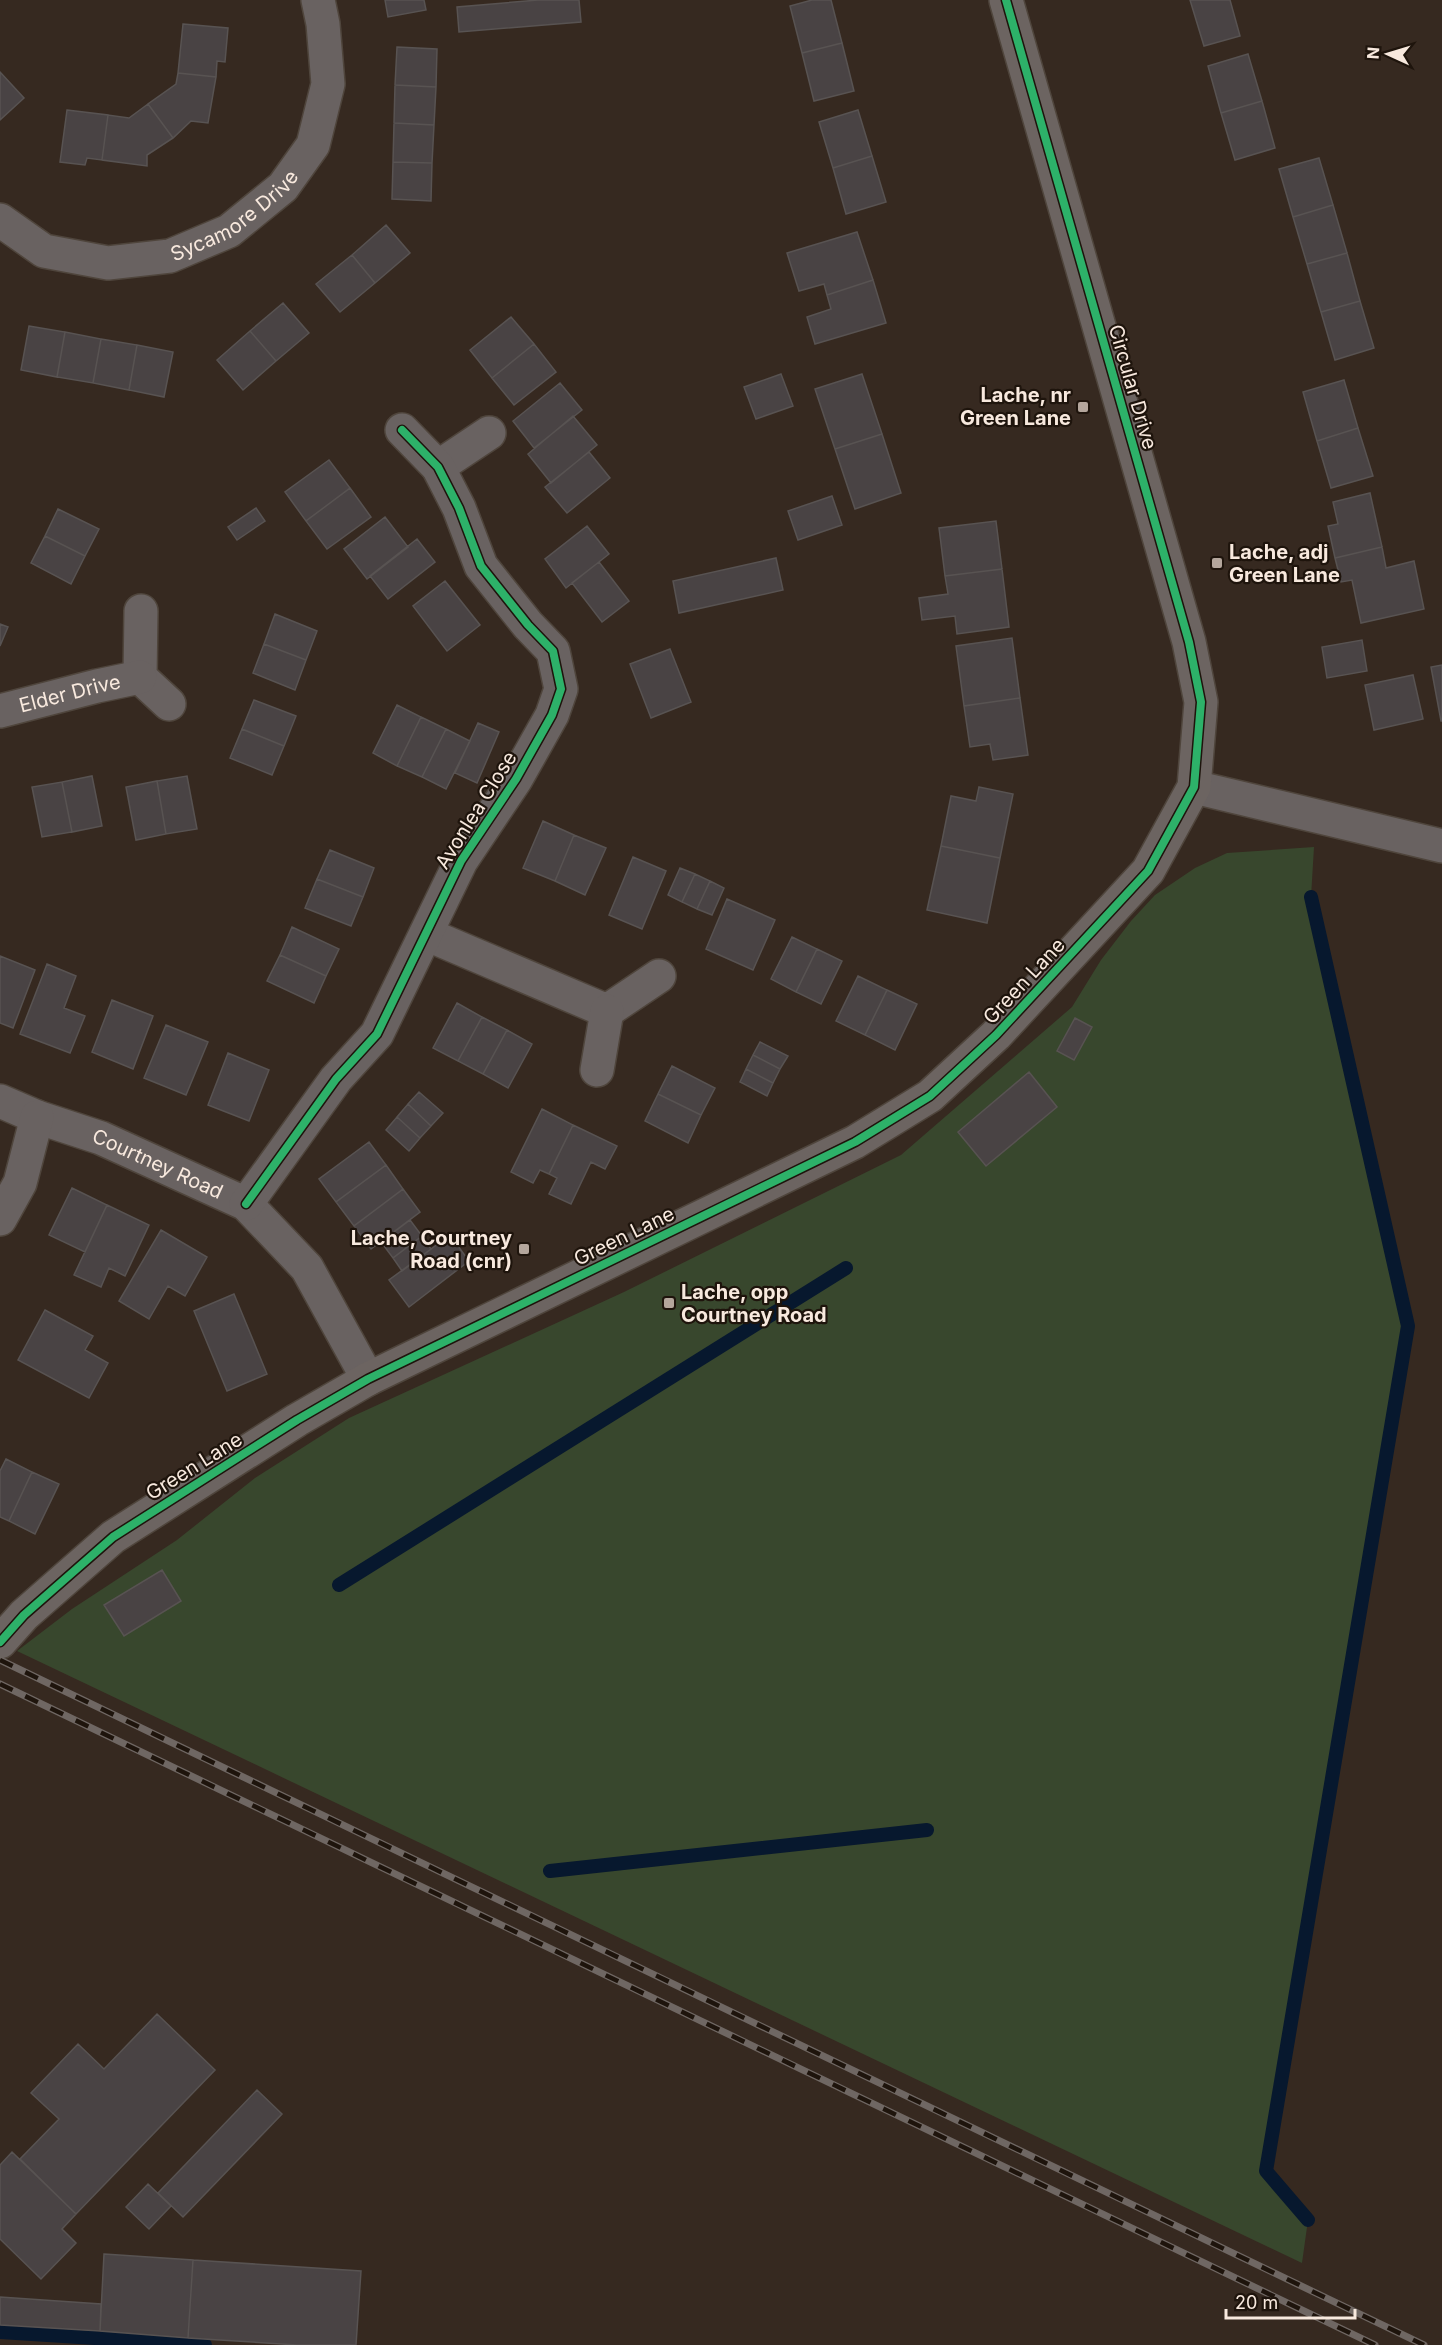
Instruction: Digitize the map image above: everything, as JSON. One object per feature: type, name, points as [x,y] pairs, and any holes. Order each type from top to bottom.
[{"type":"street","name":"Sycamore Drive","points":[[0,220],[44,251],[108,262],[170,256],[229,231],[283,187],[313,145],[328,84],[323,24],[318,0]]},
{"type":"street","name":"Circular Drive","points":[[1006,0],[1189,642],[1201,702],[1194,787]]},
{"type":"street","name":"Avonlea Close","points":[[246,1204],[336,1078],[377,1034],[461,861],[516,779],[552,715],[561,689],[553,651],[528,625],[481,566],[459,508],[438,467],[402,430]]},
{"type":"street","points":[[438,467],[489,433]]},
{"type":"street","name":"Elder Drive","points":[[141,611],[140,677],[169,704]]},
{"type":"street","name":"Elder Drive","points":[[0,711],[140,677]]},
{"type":"street","points":[[1194,787],[1442,846]]},
{"type":"street","name":"Green Lane","points":[[0,1642],[24,1615],[113,1537],[297,1420],[368,1379],[855,1142],[930,1096],[996,1035],[1148,871],[1194,787]]},
{"type":"street","points":[[426,934],[607,1011]]},
{"type":"street","points":[[597,1070],[607,1011],[659,976]]},
{"type":"street","name":"Courtney Road","points":[[0,1101],[37,1117],[101,1138],[246,1204],[307,1269],[368,1379]]},
{"type":"street","points":[[0,1219],[20,1184],[37,1117]]},
{"type":"green space","points":[[1314,847],[1311,897],[1408,1326],[1266,2171],[1308,2220],[1302,2263],[17,1651],[72,1609],[177,1540],[255,1478],[349,1418],[624,1292],[901,1155],[1072,1007],[1101,960],[1131,921],[1155,895],[1195,868],[1227,853]]},
{"type":"building","points":[[385,0],[424,0],[426,10],[388,17]]},
{"type":"building","points":[[538,0],[579,0],[581,22],[459,32],[457,7]]},
{"type":"building","points":[[812,0],[831,0],[842,43],[802,53],[790,6]]},
{"type":"building","points":[[1190,0],[1230,0],[1240,36],[1204,46]]},
{"type":"building","points":[[183,24],[228,28],[225,62],[217,61],[216,77],[178,73]]},
{"type":"building","points":[[842,43],[854,91],[814,101],[802,53]]},
{"type":"building","points":[[397,47],[437,49],[436,87],[395,85]]},
{"type":"building","points":[[1248,54],[1262,101],[1221,113],[1208,66]]},
{"type":"building","points":[[0,72],[24,98],[0,120]]},
{"type":"building","points":[[178,73],[216,77],[208,123],[191,121],[173,138],[148,104],[176,84]]},
{"type":"building","points":[[395,85],[436,87],[434,125],[394,123]]},
{"type":"building","points":[[1262,101],[1275,148],[1235,160],[1221,113]]},
{"type":"building","points":[[148,104],[173,138],[147,155],[147,166],[102,160],[108,115],[129,118]]},
{"type":"building","points":[[67,110],[108,115],[102,160],[87,158],[85,165],[60,162]]},
{"type":"building","points":[[858,110],[872,156],[833,168],[819,122]]},
{"type":"building","points":[[394,123],[434,125],[432,163],[393,162]]},
{"type":"building","points":[[872,156],[886,202],[846,214],[833,168]]},
{"type":"building","points":[[1319,158],[1333,205],[1293,217],[1279,169]]},
{"type":"building","points":[[393,162],[432,163],[431,201],[392,199]]},
{"type":"building","points":[[1333,205],[1347,253],[1307,264],[1293,217]]},
{"type":"building","points":[[386,225],[410,253],[375,283],[352,255]]},
{"type":"building","points":[[857,232],[873,280],[827,295],[824,284],[799,291],[787,253]]},
{"type":"building","points":[[1347,253],[1360,301],[1321,312],[1307,264]]},
{"type":"building","points":[[352,255],[375,283],[340,312],[316,284]]},
{"type":"building","points":[[873,280],[886,323],[815,344],[807,317],[831,309],[827,295]]},
{"type":"building","points":[[1360,301],[1374,348],[1335,360],[1321,312]]},
{"type":"building","points":[[283,303],[309,333],[276,361],[250,331]]},
{"type":"building","points":[[511,317],[534,344],[492,378],[470,350]]},
{"type":"building","points":[[29,326],[65,332],[57,377],[21,370]]},
{"type":"building","points":[[250,331],[276,361],[243,390],[217,360]]},
{"type":"building","points":[[65,332],[101,339],[93,383],[57,377]]},
{"type":"building","points":[[101,339],[137,345],[129,390],[93,383]]},
{"type":"building","points":[[534,344],[556,372],[514,405],[492,378]]},
{"type":"building","points":[[137,345],[173,352],[164,397],[129,390]]},
{"type":"building","points":[[781,374],[793,406],[756,419],[744,387]]},
{"type":"building","points":[[862,374],[882,434],[835,449],[815,389]]},
{"type":"building","points":[[1344,380],[1358,428],[1317,441],[1303,392]]},
{"type":"building","points":[[560,383],[582,410],[534,448],[513,421]]},
{"type":"building","points":[[573,416],[597,445],[551,483],[528,454]]},
{"type":"building","points":[[1358,428],[1373,476],[1331,488],[1317,441]]},
{"type":"building","points":[[882,434],[901,493],[855,509],[835,449]]},
{"type":"building","points":[[589,452],[610,478],[567,513],[545,487]]},
{"type":"building","points":[[329,460],[350,488],[306,521],[285,492]]},
{"type":"building","points":[[350,488],[371,517],[327,549],[306,521]]},
{"type":"building","points":[[1370,493],[1382,547],[1335,558],[1328,526],[1338,524],[1333,502]]},
{"type":"building","points":[[832,496],[842,525],[798,540],[788,511]]},
{"type":"building","points":[[256,508],[265,521],[237,540],[228,527]]},
{"type":"building","points":[[58,509],[99,529],[85,556],[45,536]]},
{"type":"building","points":[[385,517],[408,547],[367,579],[344,549]]},
{"type":"building","points":[[996,521],[1002,569],[945,576],[939,528]]},
{"type":"building","points":[[587,526],[609,554],[566,588],[545,559]]},
{"type":"building","points":[[45,536],[85,556],[71,584],[31,563]]},
{"type":"building","points":[[417,539],[435,562],[388,599],[370,576]]},
{"type":"building","points":[[1382,547],[1386,568],[1414,561],[1424,609],[1361,623],[1352,580],[1341,582],[1335,558]]},
{"type":"building","points":[[776,558],[783,590],[679,613],[673,581]]},
{"type":"building","points":[[599,562],[629,601],[602,622],[572,583]]},
{"type":"building","points":[[1002,569],[1009,627],[957,634],[955,616],[922,620],[919,598],[948,594],[945,576]]},
{"type":"building","points":[[445,581],[480,625],[447,651],[413,606]]},
{"type":"building","points":[[275,614],[317,631],[306,660],[264,644]]},
{"type":"building","points":[[0,624],[8,627],[0,646]]},
{"type":"building","points":[[1012,638],[1020,698],[964,706],[956,646]]},
{"type":"building","points":[[1362,640],[1367,671],[1327,678],[1322,647]]},
{"type":"building","points":[[264,644],[306,660],[295,690],[253,673]]},
{"type":"building","points":[[670,649],[691,702],[651,718],[630,664]]},
{"type":"building","points":[[1442,665],[1442,721],[1441,721],[1431,667]]},
{"type":"building","points":[[1413,675],[1423,719],[1374,730],[1365,685]]},
{"type":"building","points":[[1020,698],[1028,755],[993,760],[990,744],[970,747],[964,706]]},
{"type":"building","points":[[254,700],[296,716],[284,746],[242,729]]},
{"type":"building","points":[[397,705],[421,717],[397,766],[373,753]]},
{"type":"building","points":[[421,717],[446,729],[422,777],[397,766]]},
{"type":"building","points":[[478,723],[499,732],[477,783],[455,773]]},
{"type":"building","points":[[242,729],[284,746],[272,775],[230,758]]},
{"type":"building","points":[[446,729],[470,741],[446,789],[422,777]]},
{"type":"building","points":[[92,776],[102,826],[72,832],[62,782]]},
{"type":"building","points":[[187,776],[197,829],[166,834],[157,781]]},
{"type":"building","points":[[157,781],[166,834],[136,840],[126,787]]},
{"type":"building","points":[[62,782],[72,832],[42,837],[32,787]]},
{"type":"building","points":[[979,787],[1013,794],[1000,858],[941,846],[951,796],[976,801]]},
{"type":"building","points":[[543,821],[574,835],[555,881],[523,868]]},
{"type":"building","points":[[574,835],[606,848],[585,895],[555,881]]},
{"type":"building","points":[[941,846],[1000,858],[987,923],[927,910]]},
{"type":"building","points":[[330,850],[374,868],[363,897],[317,879]]},
{"type":"building","points":[[633,857],[666,871],[642,929],[609,915]]},
{"type":"building","points":[[680,868],[695,874],[682,902],[668,895]]},
{"type":"building","points":[[695,874],[710,881],[697,909],[682,902]]},
{"type":"building","points":[[317,879],[363,897],[351,926],[305,908]]},
{"type":"building","points":[[710,881],[724,888],[712,915],[697,909]]},
{"type":"building","points":[[727,899],[775,920],[753,970],[706,949]]},
{"type":"building","points":[[292,927],[339,949],[326,976],[280,955]]},
{"type":"building","points":[[792,937],[817,949],[796,992],[771,979]]},
{"type":"building","points":[[817,949],[842,961],[821,1004],[796,992]]},
{"type":"building","points":[[280,955],[326,976],[314,1003],[267,981]]},
{"type":"building","points":[[0,956],[35,970],[13,1028],[0,1023]]},
{"type":"building","points":[[47,964],[76,976],[64,1008],[85,1016],[70,1053],[20,1034]]},
{"type":"building","points":[[858,976],[887,990],[865,1035],[836,1021]]},
{"type":"building","points":[[887,990],[917,1004],[895,1050],[865,1035]]},
{"type":"building","points":[[112,1000],[153,1016],[133,1069],[92,1052]]},
{"type":"building","points":[[457,1003],[482,1017],[458,1061],[433,1048]]},
{"type":"building","points":[[482,1017],[507,1030],[483,1074],[458,1061]]},
{"type":"building","points":[[1075,1018],[1092,1027],[1074,1060],[1057,1051]]},
{"type":"building","points":[[166,1025],[208,1042],[186,1095],[144,1078]]},
{"type":"building","points":[[507,1030],[532,1044],[508,1088],[483,1074]]},
{"type":"building","points":[[760,1042],[788,1056],[780,1069],[753,1055]]},
{"type":"building","points":[[228,1053],[269,1070],[249,1121],[208,1105]]},
{"type":"building","points":[[753,1055],[780,1069],[773,1083],[746,1069]]},
{"type":"building","points":[[672,1066],[715,1088],[701,1115],[658,1094]]},
{"type":"building","points":[[746,1069],[773,1083],[767,1096],[740,1082]]},
{"type":"building","points":[[1029,1072],[1057,1107],[986,1166],[958,1132]]},
{"type":"building","points":[[419,1092],[443,1113],[431,1126],[408,1104]]},
{"type":"building","points":[[658,1094],[701,1115],[688,1143],[645,1121]]},
{"type":"building","points":[[408,1104],[431,1126],[420,1138],[397,1117]]},
{"type":"building","points":[[542,1109],[573,1125],[549,1174],[540,1170],[533,1183],[511,1172]]},
{"type":"building","points":[[397,1117],[420,1138],[409,1151],[386,1130]]},
{"type":"building","points":[[573,1125],[617,1146],[605,1169],[591,1162],[571,1204],[549,1194],[557,1178],[549,1174]]},
{"type":"building","points":[[369,1142],[386,1165],[336,1202],[319,1179]]},
{"type":"building","points":[[386,1165],[403,1189],[354,1226],[336,1202]]},
{"type":"building","points":[[72,1188],[107,1205],[85,1252],[49,1235]]},
{"type":"building","points":[[403,1189],[420,1212],[371,1249],[354,1226]]},
{"type":"building","points":[[107,1205],[149,1225],[125,1276],[109,1268],[101,1287],[74,1275]]},
{"type":"building","points":[[410,1220],[422,1236],[393,1258],[381,1242]]},
{"type":"building","points":[[161,1230],[207,1257],[185,1296],[168,1286],[149,1319],[119,1301]]},
{"type":"building","points":[[450,1235],[469,1261],[409,1307],[389,1280]]},
{"type":"building","points":[[422,1236],[431,1249],[402,1271],[393,1258]]},
{"type":"building","points":[[234,1294],[267,1374],[227,1391],[194,1311]]},
{"type":"building","points":[[45,1310],[93,1336],[85,1350],[108,1363],[89,1398],[18,1360]]},
{"type":"building","points":[[6,1459],[32,1472],[9,1521],[0,1517],[0,1471]]},
{"type":"building","points":[[32,1472],[59,1484],[35,1534],[9,1521]]},
{"type":"building","points":[[162,1570],[181,1601],[124,1636],[104,1605]]},
{"type":"building","points":[[157,2014],[215,2070],[76,2214],[20,2159],[59,2119],[31,2093],[78,2044],[104,2069]]},
{"type":"building","points":[[257,2090],[282,2114],[183,2217],[158,2193]]},
{"type":"building","points":[[12,2152],[76,2214],[62,2229],[76,2243],[41,2279],[0,2239],[0,2165]]},
{"type":"building","points":[[148,2184],[171,2206],[149,2229],[126,2207]]},
{"type":"building","points":[[104,2254],[193,2260],[188,2338],[100,2331]]},
{"type":"building","points":[[193,2260],[361,2271],[356,2345],[297,2345],[188,2338]]},
{"type":"building","points":[[0,2297],[101,2304],[100,2331],[0,2325]]},
{"type":"waterway","points":[[1308,2220],[1266,2171],[1408,1326],[1311,897]]},
{"type":"waterway","points":[[339,1585],[846,1268]]},
{"type":"waterway","points":[[550,1871],[927,1830]]},
{"type":"waterway","points":[[0,2332],[205,2345]]},
{"type":"railway","points":[[0,1660],[1424,2345]]},
{"type":"railway","points":[[0,1684],[1375,2345]]},
{"type":"cycle path","points":[[0,1642],[24,1615],[113,1537],[297,1420],[368,1379],[855,1142],[930,1096],[996,1035],[1148,871],[1194,787],[1201,702],[1189,642],[1006,0]]},
{"type":"cycle path","points":[[246,1204],[336,1079],[377,1034],[461,861],[516,779],[552,715],[561,689],[553,651],[528,625],[481,566],[459,508],[438,467],[402,430]]},
{"type":"place","name":"Lache, nr Green Lane","points":[[1083,407]]},
{"type":"place","name":"Lache, adj Green Lane","points":[[1217,563]]},
{"type":"place","name":"Lache, Courtney Road (cnr)","points":[[524,1249]]},
{"type":"place","name":"Lache, opp Courtney Road","points":[[669,1303]]}]
